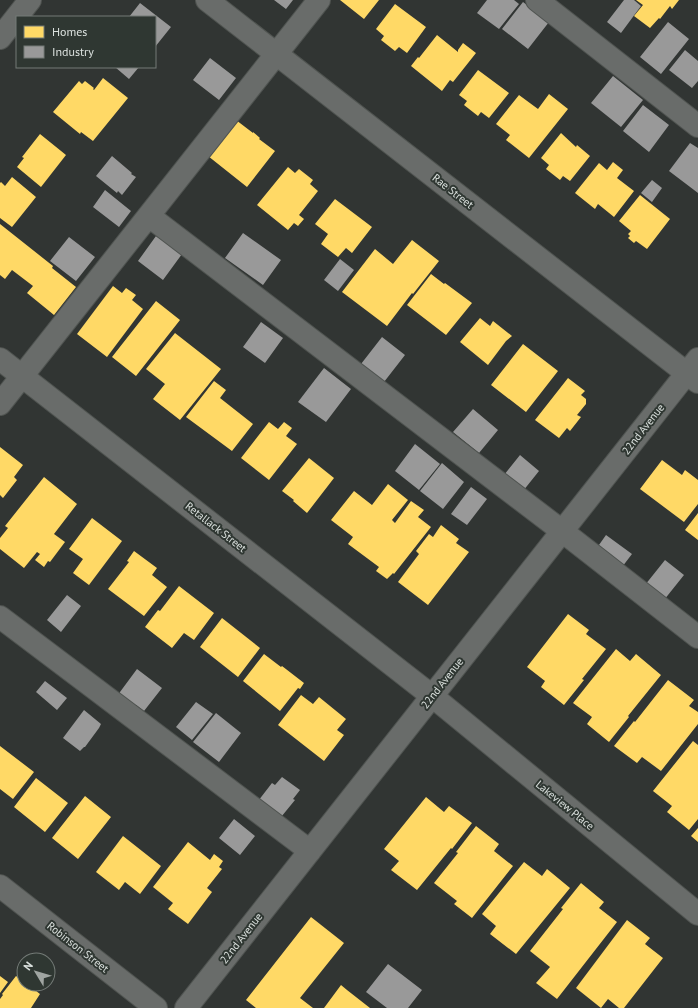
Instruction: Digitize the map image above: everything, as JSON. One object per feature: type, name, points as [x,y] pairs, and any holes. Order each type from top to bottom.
[{"type":"street","points":[[17,16],[30,0]]},
{"type":"street","name":"Rae Street","points":[[207,0],[694,372]]},
{"type":"street","points":[[0,404],[319,0]]},
{"type":"street","points":[[537,0],[698,126]]},
{"type":"street","points":[[0,38],[16,18]]},
{"type":"street","points":[[149,216],[562,531],[698,637]]},
{"type":"street","name":"Retallack Street","points":[[0,359],[432,696]]},
{"type":"street","name":"22nd Avenue","points":[[186,1008],[562,531],[694,372]]},
{"type":"street","points":[[0,617],[310,850]]},
{"type":"street","name":"Lakeview Place","points":[[432,696],[698,914]]},
{"type":"street","name":"Robinson Street","points":[[0,886],[156,1008]]},
{"type":"building: Homes","points":[[340,0],[379,0],[364,19]]},
{"type":"building: Homes","points":[[636,0],[679,0],[672,9],[670,6],[660,19],[659,18],[650,28],[634,16],[643,5]]},
{"type":"building: Homes","points":[[395,4],[426,27],[407,53],[399,47],[395,51],[381,40],[384,36],[376,29]]},
{"type":"building: Homes","points":[[437,35],[458,52],[463,43],[476,53],[453,82],[450,80],[442,91],[411,66]]},
{"type":"building: Homes","points":[[478,70],[509,93],[489,118],[481,112],[478,116],[464,105],[467,101],[459,95]]},
{"type":"building: Homes","points":[[103,78],[128,98],[93,141],[81,132],[80,134],[53,112],[79,81],[82,84],[85,81],[94,88],[94,90]]},
{"type":"building: Homes","points":[[549,94],[568,109],[529,158],[506,140],[510,135],[496,124],[519,95],[538,109]]},
{"type":"building: Homes","points":[[236,120],[275,151],[247,187],[208,156]]},
{"type":"building: Homes","points":[[561,133],[576,147],[577,145],[590,156],[570,181],[563,176],[560,180],[546,169],[549,165],[541,158]]},
{"type":"building: Homes","points":[[40,134],[66,155],[41,187],[17,167],[24,158],[22,157]]},
{"type":"building: Homes","points":[[613,162],[623,170],[617,178],[634,191],[614,217],[598,204],[595,209],[575,193],[599,163],[607,170]]},
{"type":"building: Homes","points":[[288,167],[295,173],[299,169],[313,180],[310,184],[318,191],[299,215],[304,219],[298,226],[294,223],[288,230],[257,205]]},
{"type":"building: Homes","points":[[12,177],[36,197],[12,227],[0,218],[0,183],[1,182],[5,186]]},
{"type":"building: Homes","points":[[640,195],[670,219],[647,249],[636,241],[634,243],[628,238],[630,236],[628,234],[631,231],[619,221]]},
{"type":"building: Homes","points":[[335,199],[372,227],[352,253],[346,248],[338,257],[321,244],[328,234],[315,224]]},
{"type":"building: Homes","points":[[0,224],[53,266],[52,268],[76,287],[54,315],[27,293],[33,286],[12,270],[5,279],[0,275]]},
{"type":"building: Homes","points":[[412,240],[439,261],[387,326],[342,292],[375,249],[393,264]]},
{"type":"building: Homes","points":[[431,274],[472,303],[446,335],[407,305]]},
{"type":"building: Homes","points":[[113,286],[122,293],[126,288],[136,295],[132,300],[143,309],[107,357],[77,334]]},
{"type":"building: Homes","points":[[156,301],[180,320],[136,376],[112,357]]},
{"type":"building: Homes","points":[[480,318],[490,326],[493,321],[512,336],[506,341],[488,365],[460,342]]},
{"type":"building: Homes","points":[[175,333],[221,369],[180,420],[153,399],[165,384],[146,369]]},
{"type":"building: Homes","points":[[523,344],[558,371],[526,412],[491,385]]},
{"type":"building: Homes","points":[[568,378],[585,391],[581,395],[586,399],[586,404],[577,415],[581,417],[570,431],[567,428],[559,438],[535,420]]},
{"type":"building: Homes","points":[[214,381],[226,390],[220,398],[253,424],[232,451],[186,417]]},
{"type":"building: Homes","points":[[269,422],[278,429],[284,422],[292,428],[286,436],[297,444],[269,480],[241,458]]},
{"type":"building: Homes","points":[[0,447],[23,465],[14,477],[17,480],[3,498],[0,495]]},
{"type":"building: Homes","points":[[309,458],[334,478],[307,513],[282,491]]},
{"type":"building: Homes","points":[[662,460],[682,475],[685,470],[698,480],[698,504],[684,522],[640,489]]},
{"type":"building: Homes","points":[[44,477],[77,504],[54,534],[65,542],[50,562],[48,561],[44,567],[35,560],[40,554],[37,552],[24,568],[0,549],[0,538],[8,528],[5,526]]},
{"type":"building: Homes","points":[[388,484],[408,500],[392,520],[395,523],[411,501],[424,510],[418,517],[431,527],[394,574],[393,573],[387,579],[376,571],[379,567],[348,544],[353,537],[331,520],[354,491],[372,505]]},
{"type":"building: Homes","points":[[698,513],[698,540],[685,530]]},
{"type":"building: Homes","points":[[92,518],[122,541],[89,585],[73,573],[83,559],[69,549]]},
{"type":"building: Homes","points":[[441,525],[459,539],[456,543],[469,552],[428,605],[398,582],[419,554],[416,551],[429,534],[433,537]]},
{"type":"building: Homes","points":[[134,551],[157,568],[152,575],[167,587],[144,616],[108,589],[129,562],[127,561]]},
{"type":"building: Homes","points":[[179,586],[214,613],[194,640],[184,633],[172,648],[145,627],[158,610],[160,611]]},
{"type":"building: Homes","points":[[568,614],[589,630],[586,634],[606,649],[564,705],[541,687],[545,681],[527,667]]},
{"type":"building: Homes","points":[[222,618],[260,648],[238,677],[200,647]]},
{"type":"building: Homes","points":[[616,649],[630,661],[636,654],[661,675],[609,742],[587,724],[592,717],[573,703]]},
{"type":"building: Homes","points":[[264,654],[304,683],[300,689],[298,688],[280,711],[243,681]]},
{"type":"building: Homes","points":[[668,680],[694,700],[689,706],[698,712],[698,724],[661,771],[642,757],[637,763],[614,746]]},
{"type":"building: Homes","points":[[301,695],[313,704],[319,697],[346,719],[337,730],[344,735],[324,761],[278,725]]},
{"type":"building: Homes","points":[[693,741],[698,745],[698,819],[689,830],[667,812],[672,806],[653,791]]},
{"type":"building: Homes","points":[[0,746],[34,772],[13,799],[0,789]]},
{"type":"building: Homes","points":[[36,778],[68,803],[45,832],[14,807]]},
{"type":"building: Homes","points":[[85,796],[111,817],[78,859],[52,838]]},
{"type":"building: Homes","points":[[426,797],[444,812],[449,806],[472,823],[417,890],[391,870],[399,861],[384,849]]},
{"type":"building: Homes","points":[[476,826],[499,844],[494,851],[513,866],[472,918],[454,904],[457,901],[434,883],[458,853],[456,852]]},
{"type":"building: Homes","points":[[698,828],[698,842],[691,836]]},
{"type":"building: Homes","points":[[123,836],[161,866],[140,894],[125,882],[119,890],[96,872]]},
{"type":"building: Homes","points":[[188,842],[210,860],[214,854],[223,861],[219,867],[222,869],[207,888],[212,892],[188,924],[168,909],[173,903],[153,887]]},
{"type":"building: Homes","points":[[524,862],[542,876],[547,869],[570,888],[516,954],[490,934],[496,926],[482,914]]},
{"type":"building: Homes","points":[[581,883],[604,902],[599,908],[617,922],[557,999],[536,983],[550,967],[530,951]]},
{"type":"building: Homes","points":[[311,917],[344,943],[300,998],[313,1008],[256,1008],[246,1000]]},
{"type":"building: Homes","points":[[627,920],[650,938],[645,944],[663,958],[624,1008],[619,1008],[608,999],[601,1008],[576,988]]},
{"type":"building: Homes","points":[[0,976],[8,982],[0,993]]},
{"type":"building: Homes","points":[[16,976],[16,992],[37,992],[40,994],[31,1008],[0,1008],[0,999],[3,995],[2,994]]},
{"type":"building: Homes","points":[[341,985],[347,990],[370,1008],[324,1008]]},
{"type":"building: Industry","points":[[274,0],[293,0],[286,9]]},
{"type":"building: Industry","points":[[487,0],[514,0],[519,4],[499,29],[477,13]]},
{"type":"building: Industry","points":[[624,0],[634,0],[641,6],[621,33],[607,22]]},
{"type":"building: Industry","points":[[523,2],[549,22],[528,49],[502,29]]},
{"type":"building: Industry","points":[[140,3],[171,27],[156,46],[156,16],[130,16]]},
{"type":"building: Industry","points":[[668,22],[689,39],[661,74],[640,57]]},
{"type":"building: Industry","points":[[685,50],[698,61],[698,81],[692,88],[669,70]]},
{"type":"building: Industry","points":[[210,58],[236,78],[219,100],[193,80]]},
{"type":"building: Industry","points":[[116,68],[138,68],[129,79]]},
{"type":"building: Industry","points":[[613,76],[643,100],[621,127],[591,103]]},
{"type":"building: Industry","points":[[643,105],[669,125],[649,152],[623,131]]},
{"type":"building: Industry","points":[[690,143],[698,148],[698,193],[669,171]]},
{"type":"building: Industry","points":[[112,156],[136,177],[122,195],[118,191],[117,193],[96,176]]},
{"type":"building: Industry","points":[[652,180],[662,188],[652,202],[641,193]]},
{"type":"building: Industry","points":[[105,190],[131,211],[119,227],[93,207]]},
{"type":"building: Industry","points":[[243,233],[281,260],[263,285],[225,258]]},
{"type":"building: Industry","points":[[156,236],[182,254],[163,280],[138,261]]},
{"type":"building: Industry","points":[[69,237],[95,257],[76,281],[50,261]]},
{"type":"building: Industry","points":[[340,259],[354,270],[338,291],[324,280]]},
{"type":"building: Industry","points":[[261,322],[283,338],[265,363],[243,347]]},
{"type":"building: Industry","points":[[382,337],[405,355],[384,382],[361,364]]},
{"type":"building: Industry","points":[[324,368],[351,389],[326,422],[298,402]]},
{"type":"building: Industry","points":[[473,409],[498,430],[479,453],[453,432]]},
{"type":"building: Industry","points":[[415,444],[440,464],[419,490],[395,471]]},
{"type":"building: Industry","points":[[520,455],[539,471],[523,491],[504,475]]},
{"type":"building: Industry","points":[[442,463],[464,482],[443,509],[420,491]]},
{"type":"building: Industry","points":[[471,487],[487,499],[467,525],[451,514]]},
{"type":"building: Industry","points":[[606,535],[632,554],[619,571],[594,552]]},
{"type":"building: Industry","points":[[665,560],[684,575],[664,600],[645,585]]},
{"type":"building: Industry","points":[[67,595],[81,606],[61,632],[47,620]]},
{"type":"building: Industry","points":[[137,669],[162,688],[144,711],[136,705],[134,708],[118,695]]},
{"type":"building: Industry","points":[[45,681],[67,698],[57,710],[36,692]]},
{"type":"building: Industry","points":[[196,702],[213,714],[192,740],[176,727]]},
{"type":"building: Industry","points":[[84,710],[101,724],[85,747],[80,751],[63,738]]},
{"type":"building: Industry","points":[[216,713],[241,733],[219,762],[193,742]]},
{"type":"building: Industry","points":[[282,777],[300,790],[293,799],[295,800],[277,822],[255,805],[272,783],[275,785]]},
{"type":"building: Industry","points":[[234,819],[255,836],[240,855],[219,838]]},
{"type":"building: Industry","points":[[388,964],[422,990],[408,1008],[387,1008],[366,992]]}]
